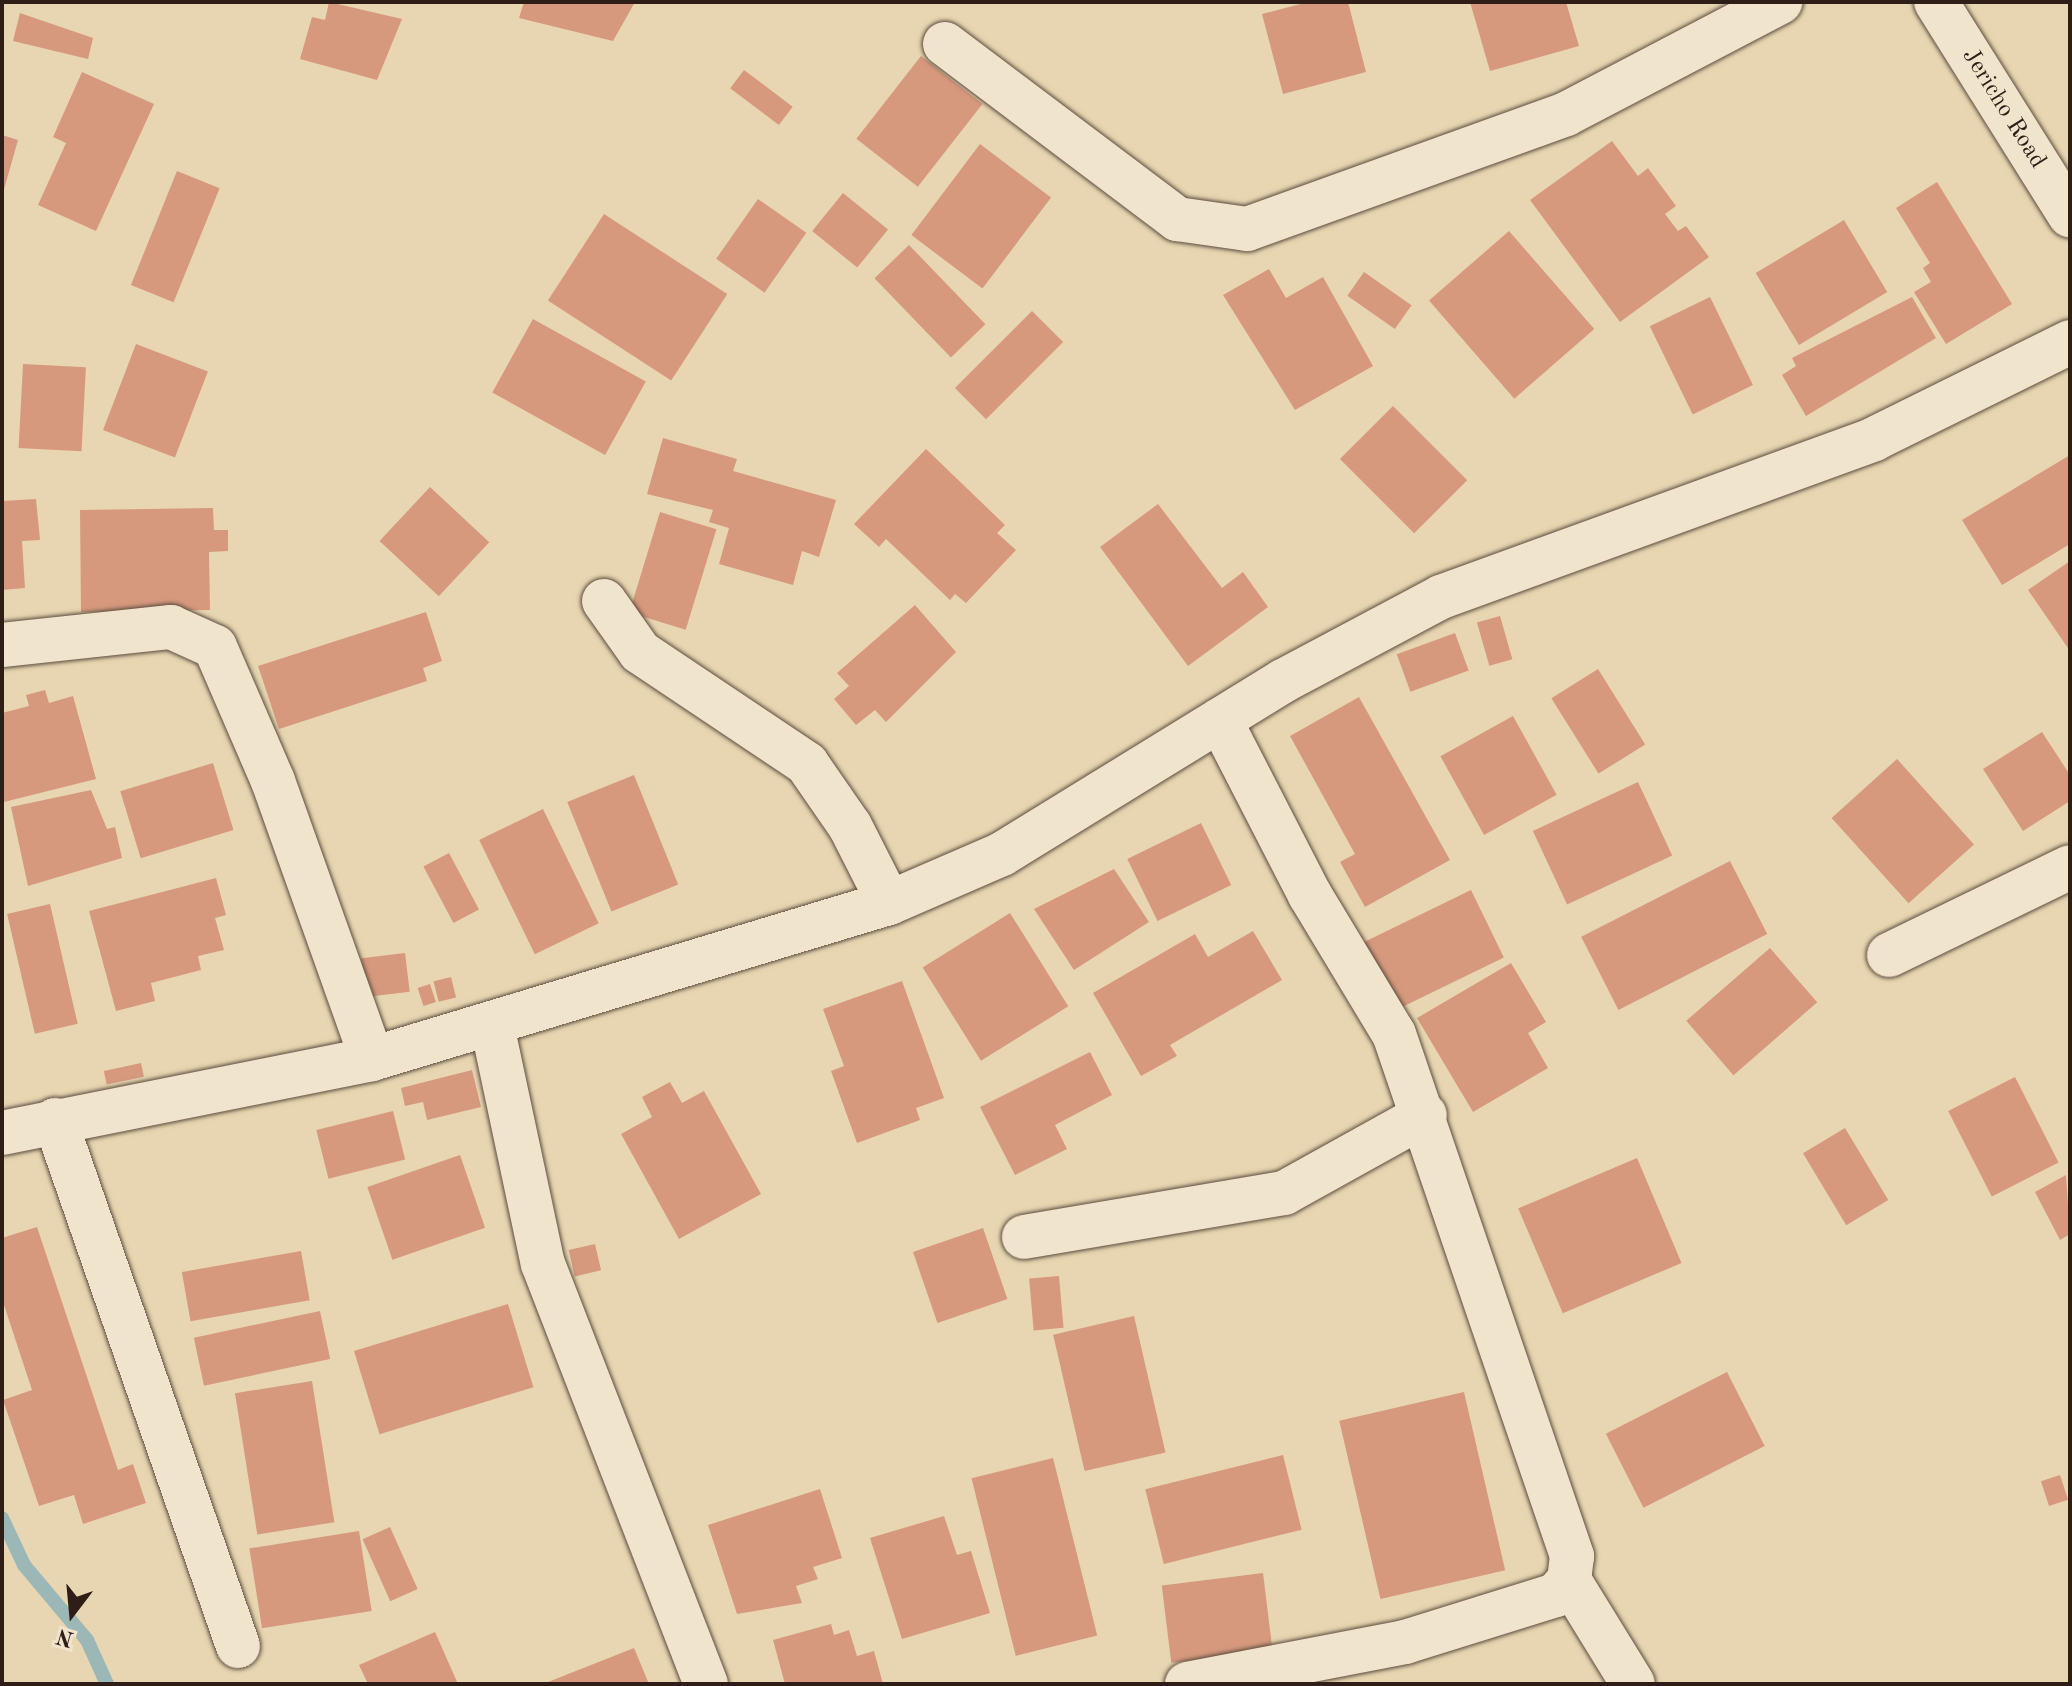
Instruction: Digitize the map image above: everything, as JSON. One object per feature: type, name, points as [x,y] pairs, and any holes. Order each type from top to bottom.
[{"type":"street","points":[[945,44],[1177,219],[1247,229],[1566,114],[1780,2]]},
{"type":"street","name":"Jericho Road","points":[[1936,2],[2070,216]]},
{"type":"street","points":[[2,1133],[372,1059],[889,903],[1002,854],[1220,720],[1441,597],[1874,439],[2070,342]]},
{"type":"street","points":[[604,601],[640,652],[807,764],[850,826],[889,903]]},
{"type":"street","points":[[2,645],[171,627],[215,647],[273,781],[372,1059]]},
{"type":"street","points":[[1187,1684],[1405,1642],[1556,1595],[1569,1580],[1572,1556],[1425,1115],[1394,1034],[1310,895],[1220,720]]},
{"type":"street","points":[[1889,955],[2070,867]]},
{"type":"street","points":[[492,1025],[543,1264],[706,1684]]},
{"type":"street","points":[[1024,1237],[1284,1193],[1425,1115]]},
{"type":"street","points":[[55,1120],[238,1646]]},
{"type":"street","points":[[1569,1580],[1633,1684]]},
{"type":"building","points":[[329,2],[402,19],[377,80],[300,59],[312,17],[325,20]]},
{"type":"building","points":[[524,2],[635,2],[613,41],[519,18]]},
{"type":"building","points":[[1308,2],[1348,2],[1366,72],[1283,94],[1262,14]]},
{"type":"building","points":[[1470,2],[1566,2],[1579,46],[1490,71]]},
{"type":"building","points":[[20,13],[93,38],[88,59],[13,41]]},
{"type":"building","points":[[921,56],[982,104],[918,187],[856,139]]},
{"type":"building","points":[[744,70],[793,107],[779,125],[730,88]]},
{"type":"building","points":[[82,72],[154,104],[96,231],[38,205],[66,143],[53,137]]},
{"type":"building","points":[[2,135],[18,140],[3,193],[2,193]]},
{"type":"building","points":[[1612,141],[1638,176],[1648,168],[1676,206],[1665,214],[1678,231],[1686,226],[1709,257],[1620,322],[1530,200]]},
{"type":"building","points":[[980,144],[1051,198],[982,289],[911,235]]},
{"type":"building","points":[[177,171],[220,188],[174,302],[131,285]]},
{"type":"building","points":[[1937,182],[2012,304],[1946,344],[1914,292],[1931,282],[1923,268],[1930,263],[1896,208]]},
{"type":"building","points":[[843,193],[888,230],[857,268],[812,231]]},
{"type":"building","points":[[758,199],[806,233],[764,293],[716,259]]},
{"type":"building","points":[[604,214],[727,294],[671,380],[548,300]]},
{"type":"building","points":[[1844,220],[1887,292],[1799,345],[1756,273]]},
{"type":"building","points":[[1509,231],[1594,329],[1514,399],[1429,301]]},
{"type":"building","points":[[909,245],[985,324],[951,357],[874,278]]},
{"type":"building","points":[[1269,269],[1286,298],[1323,277],[1373,366],[1295,410],[1223,295]]},
{"type":"building","points":[[1364,272],[1412,305],[1395,329],[1347,296]]},
{"type":"building","points":[[1710,297],[1753,385],[1693,414],[1650,326]]},
{"type":"building","points":[[1912,297],[1936,338],[1806,416],[1782,375],[1796,366],[1792,358]]},
{"type":"building","points":[[1032,311],[1063,342],[986,419],[955,388]]},
{"type":"building","points":[[533,319],[646,382],[605,455],[492,392]]},
{"type":"building","points":[[136,344],[208,372],[175,457],[103,430]]},
{"type":"building","points":[[23,364],[86,367],[82,451],[19,448]]},
{"type":"building","points":[[1393,406],[1467,480],[1414,533],[1340,459]]},
{"type":"building","points":[[663,438],[737,459],[733,471],[836,500],[819,557],[802,551],[793,585],[719,564],[729,528],[709,522],[713,510],[647,494]]},
{"type":"building","points":[[926,449],[1005,525],[997,533],[1016,550],[966,603],[955,594],[950,600],[886,539],[879,547],[854,524]]},
{"type":"building","points":[[2070,455],[2070,544],[2002,585],[1962,520]]},
{"type":"building","points":[[430,487],[489,542],[439,596],[380,541]]},
{"type":"building","points":[[36,499],[40,540],[22,541],[25,588],[2,590],[2,501]]},
{"type":"building","points":[[1158,504],[1222,588],[1243,572],[1268,607],[1188,666],[1100,547]]},
{"type":"building","points":[[213,508],[214,530],[228,530],[228,551],[209,552],[210,610],[81,612],[80,510]]},
{"type":"building","points":[[660,512],[716,529],[686,630],[629,612]]},
{"type":"building","points":[[2070,561],[2070,651],[2028,590]]},
{"type":"building","points":[[915,605],[956,652],[886,722],[875,710],[856,725],[834,699],[849,686],[837,673]]},
{"type":"building","points":[[426,612],[442,661],[423,668],[427,681],[279,729],[258,666]]},
{"type":"building","points":[[1500,616],[1512,659],[1489,666],[1477,623]]},
{"type":"building","points":[[1455,633],[1469,671],[1410,692],[1397,654]]},
{"type":"building","points":[[1598,669],[1645,744],[1599,774],[1551,698]]},
{"type":"building","points":[[45,690],[49,703],[73,696],[96,779],[4,802],[2,713],[29,706],[26,695]]},
{"type":"building","points":[[1359,697],[1450,860],[1365,907],[1340,862],[1355,854],[1290,736]]},
{"type":"building","points":[[1513,716],[1557,795],[1484,835],[1440,756]]},
{"type":"building","points":[[2042,732],[2070,775],[2070,801],[2023,831],[1983,769]]},
{"type":"building","points":[[1897,759],[1974,844],[1909,903],[1832,818]]},
{"type":"building","points":[[213,763],[233,830],[141,858],[120,791]]},
{"type":"building","points":[[634,775],[678,884],[611,911],[567,802]]},
{"type":"building","points":[[1638,782],[1672,855],[1567,904],[1533,831]]},
{"type":"building","points":[[91,790],[107,829],[115,827],[122,858],[28,886],[11,807]]},
{"type":"building","points":[[543,809],[599,923],[535,954],[479,840]]},
{"type":"building","points":[[1201,823],[1231,885],[1158,921],[1127,859]]},
{"type":"building","points":[[449,853],[479,910],[453,923],[423,867]]},
{"type":"building","points":[[1730,861],[1767,934],[1618,1010],[1581,937]]},
{"type":"building","points":[[1114,869],[1149,922],[1074,970],[1034,909]]},
{"type":"building","points":[[216,878],[226,915],[215,918],[224,950],[198,956],[201,970],[151,983],[155,1001],[116,1011],[89,911]]},
{"type":"building","points":[[1471,890],[1504,957],[1396,1010],[1363,943]]},
{"type":"building","points":[[50,904],[78,1024],[35,1034],[7,914]]},
{"type":"building","points":[[1010,913],[1068,1006],[981,1061],[923,968]]},
{"type":"building","points":[[1253,931],[1282,980],[1170,1045],[1177,1056],[1141,1076],[1093,993],[1195,934],[1208,957]]},
{"type":"building","points":[[1770,948],[1817,1002],[1733,1075],[1686,1021]]},
{"type":"building","points":[[405,953],[410,992],[366,997],[361,958]]},
{"type":"building","points":[[1511,963],[1546,1022],[1528,1033],[1548,1068],[1473,1112],[1417,1018]]},
{"type":"building","points":[[451,977],[456,997],[439,1002],[434,981]]},
{"type":"building","points":[[902,981],[944,1098],[916,1108],[920,1120],[857,1143],[831,1071],[844,1066],[823,1009]]},
{"type":"building","points":[[430,984],[436,1002],[424,1006],[418,988]]},
{"type":"building","points":[[1090,1052],[1112,1095],[1055,1125],[1067,1149],[1015,1175],[980,1107]]},
{"type":"building","points":[[141,1063],[144,1077],[107,1085],[104,1071]]},
{"type":"building","points":[[472,1070],[481,1107],[427,1120],[423,1102],[405,1106],[401,1088]]},
{"type":"building","points":[[2015,1077],[2059,1163],[1992,1197],[1948,1111]]},
{"type":"building","points":[[670,1082],[682,1103],[704,1091],[761,1194],[679,1239],[621,1134],[652,1117],[642,1097]]},
{"type":"building","points":[[393,1111],[405,1160],[328,1179],[316,1130]]},
{"type":"building","points":[[1845,1128],[1888,1200],[1846,1225],[1803,1153]]},
{"type":"building","points":[[460,1155],[485,1228],[392,1260],[367,1187]]},
{"type":"building","points":[[1637,1158],[1682,1263],[1563,1313],[1518,1208]]},
{"type":"building","points":[[2066,1175],[2070,1234],[2060,1240],[2035,1192]]},
{"type":"building","points":[[37,1227],[118,1470],[133,1464],[146,1503],[83,1524],[74,1495],[39,1506],[3,1400],[32,1390],[2,1299],[2,1238]]},
{"type":"building","points":[[983,1228],[1007,1299],[937,1323],[913,1252]]},
{"type":"building","points":[[595,1244],[601,1270],[575,1276],[569,1250]]},
{"type":"building","points":[[301,1251],[310,1300],[191,1321],[182,1272]]},
{"type":"building","points":[[1059,1276],[1064,1328],[1034,1330],[1029,1279]]},
{"type":"building","points":[[508,1304],[533,1387],[379,1434],[354,1351]]},
{"type":"building","points":[[320,1311],[330,1359],[204,1386],[194,1338]]},
{"type":"building","points":[[1134,1316],[1165,1452],[1085,1471],[1053,1335]]},
{"type":"building","points":[[1727,1372],[1765,1446],[1644,1508],[1606,1434]]},
{"type":"building","points":[[312,1381],[334,1522],[257,1534],[235,1393]]},
{"type":"building","points":[[1464,1392],[1505,1570],[1380,1599],[1339,1421]]},
{"type":"building","points":[[1283,1455],[1302,1530],[1164,1564],[1145,1489]]},
{"type":"building","points":[[1053,1458],[1097,1636],[1016,1656],[971,1478]]},
{"type":"building","points":[[2060,1475],[2068,1500],[2049,1506],[2041,1481]]},
{"type":"building","points":[[820,1489],[842,1558],[813,1567],[818,1579],[796,1586],[802,1603],[737,1614],[708,1525]]},
{"type":"building","points":[[944,1516],[957,1555],[971,1551],[990,1613],[902,1639],[870,1538]]},
{"type":"building","points":[[390,1527],[418,1589],[390,1601],[363,1539]]},
{"type":"building","points":[[359,1531],[372,1611],[262,1628],[249,1548]]},
{"type":"building","points":[[1263,1573],[1273,1650],[1171,1663],[1162,1585]]},
{"type":"building","points":[[831,1624],[834,1635],[849,1630],[857,1656],[874,1651],[883,1684],[785,1684],[773,1640]]},
{"type":"building","points":[[435,1632],[458,1684],[368,1684],[359,1665]]},
{"type":"building","points":[[634,1648],[649,1684],[543,1684]]},
{"type":"waterway","points":[[2,1518],[24,1565],[87,1640],[107,1684]]}]
